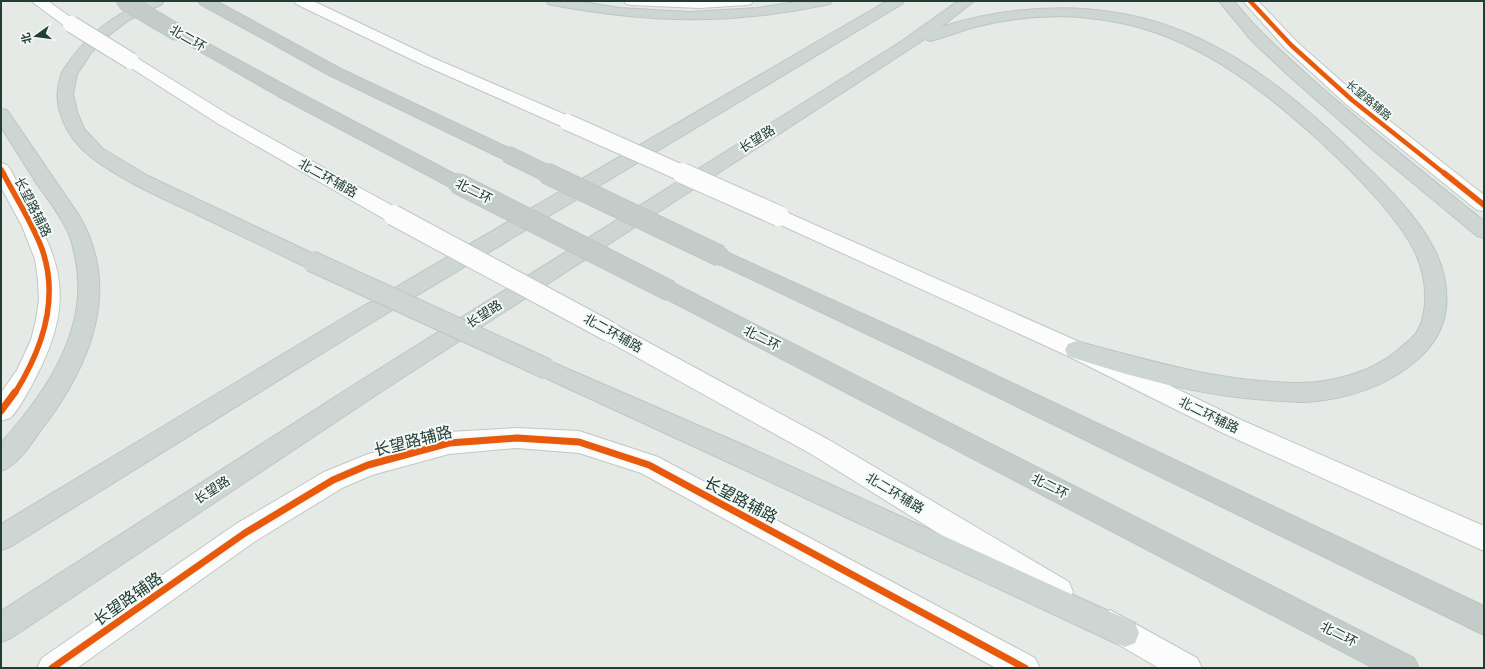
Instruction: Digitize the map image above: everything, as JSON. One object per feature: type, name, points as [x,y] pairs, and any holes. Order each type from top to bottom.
[{"type":"highway","name":"北二环","points":[[124,1],[284,92],[457,183],[1404,668]]},
{"type":"highway","points":[[205,1],[335,72],[720,256],[932,354],[1484,621]]},
{"type":"main road","name":"北二环辅路","points":[[38,1],[71,24],[223,119],[393,215],[820,447],[1125,633],[1187,668]]},
{"type":"main road","points":[[157,1],[124,17],[104,32],[85,50],[69,74],[66,94],[68,112],[76,131],[97,153],[141,180],[311,261],[739,455],[1125,633]]},
{"type":"main road","name":"北二环辅路","points":[[301,1],[425,60],[779,216],[1076,350],[1231,426],[1484,539]]},
{"type":"main road","points":[[553,1],[610,10],[693,16],[743,14],[782,10],[825,1]]},
{"type":"main road","points":[[631,1],[700,4],[746,1]]},
{"type":"main road","points":[[1,538],[363,317],[896,1]]},
{"type":"main road","name":"长望路","points":[[1,628],[358,394],[908,44],[967,1]]},
{"type":"main road","points":[[1226,1],[1235,13],[1294,72],[1357,128],[1484,231]]},
{"type":"main road","name":"长望路辅路","points":[[1250,1],[1291,45],[1352,100],[1484,205]]},
{"type":"main road","points":[[908,44],[973,22],[1027,12],[1055,11],[1086,12],[1118,17],[1184,36],[1213,50],[1243,69],[1278,96],[1334,144],[1377,188],[1409,226],[1429,259],[1436,287],[1435,313],[1424,340],[1403,361],[1377,376],[1345,386],[1307,392],[1227,387],[1176,378],[1076,350]]},
{"type":"main road","points":[[1,114],[68,214],[80,238],[88,265],[90,290],[86,324],[74,358],[49,403],[1,460]]},
{"type":"main road","name":"长望路辅路","points":[[1,169],[34,233],[45,258],[49,280],[49,300],[43,337],[30,370],[1,411]]},
{"type":"main road","name":"长望路辅路","points":[[52,668],[245,533],[333,480],[368,465],[449,443],[517,438],[579,442],[648,465],[1025,668]]},
{"type":"cycle path","points":[[1250,1],[1291,45],[1352,100],[1484,205]]},
{"type":"cycle path","points":[[1,169],[42,248],[49,280],[47,320],[42,340],[25,377],[1,411]]},
{"type":"cycle path","points":[[52,668],[245,533],[333,480],[368,465],[449,443],[517,438],[579,442],[649,465],[1025,668]]}]
